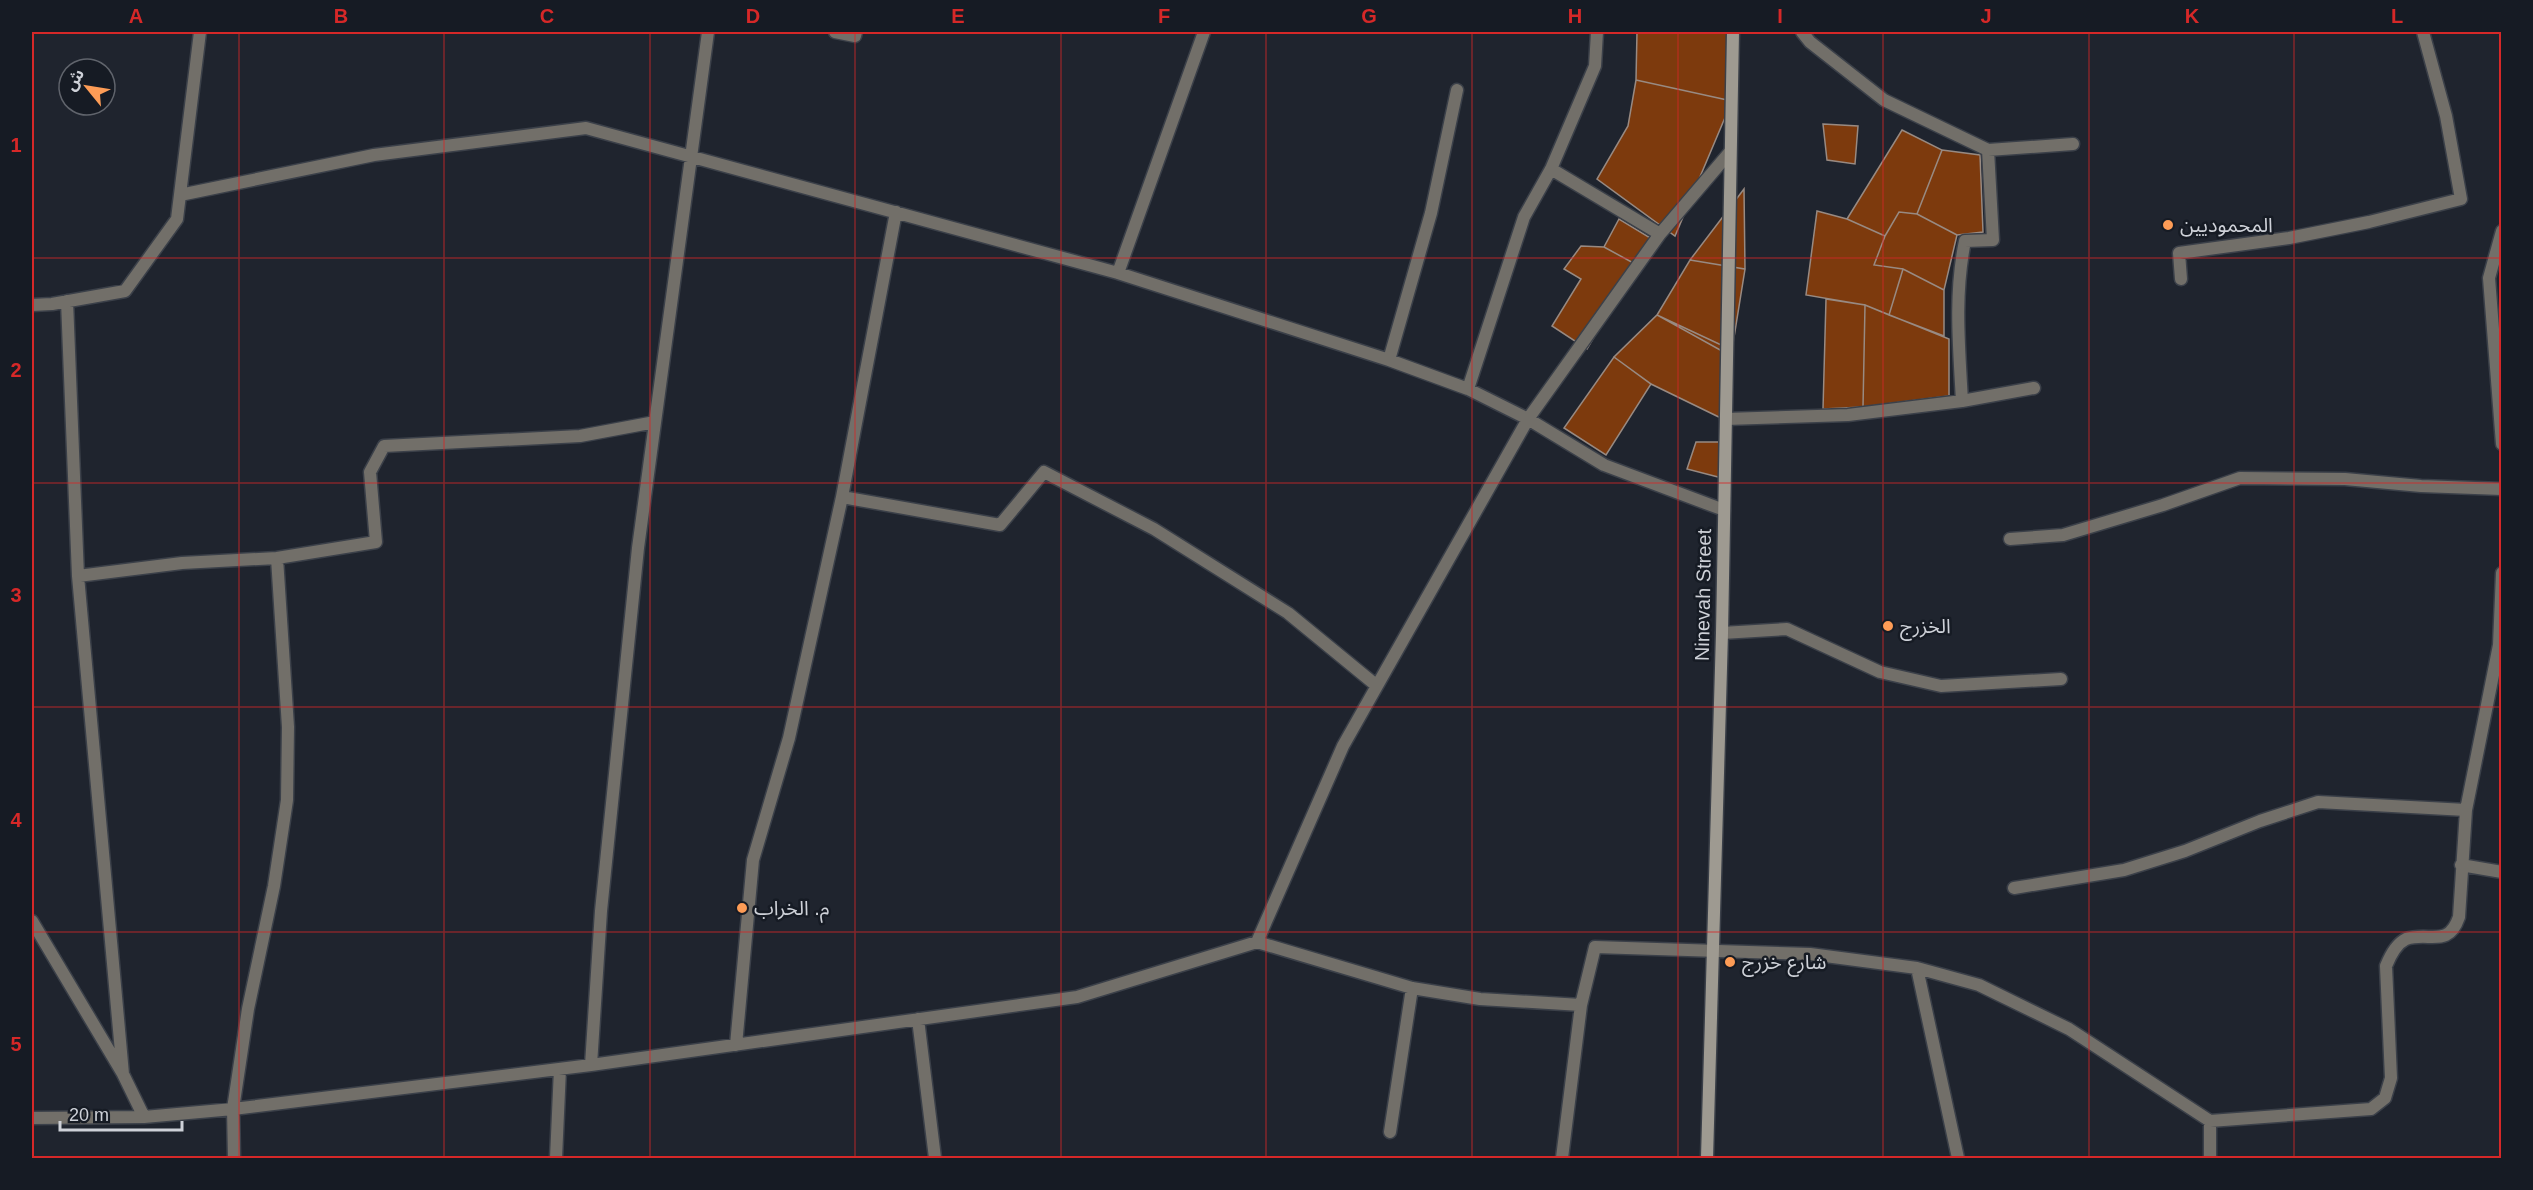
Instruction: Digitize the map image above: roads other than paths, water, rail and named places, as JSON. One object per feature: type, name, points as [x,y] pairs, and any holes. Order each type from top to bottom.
[{"type":"main road","name":"Ninevah Street","points":[[1707,1158],[1722,633],[1732,32]]},
{"type":"street","points":[[32,305],[125,291],[177,219],[200,32]]},
{"type":"street","points":[[591,1065],[601,911],[638,548],[708,32]]},
{"type":"street","points":[[835,32],[855,36],[856,32]]},
{"type":"street","points":[[1118,273],[1204,32]]},
{"type":"street","points":[[1468,389],[1524,217],[1551,169],[1595,66],[1597,32]]},
{"type":"street","points":[[1802,32],[1810,42],[1884,100],[1988,150],[2073,144]]},
{"type":"street","points":[[2181,279],[2179,253],[2289,238],[2369,222],[2461,199],[2446,116],[2424,32]]},
{"type":"street","points":[[1389,360],[1431,213],[1457,90]]},
{"type":"street","points":[[180,195],[374,155],[586,128],[1118,273],[1389,360],[1453,386],[1468,389],[1528,419],[1604,465],[1724,510]]},
{"type":"street","points":[[1962,401],[1957,317],[1960,264],[1965,241],[1993,240],[1988,150]]},
{"type":"street","points":[[1257,942],[1343,746],[1528,419],[1660,234],[1730,152]]},
{"type":"street","points":[[1551,169],[1660,234]]},
{"type":"street","points":[[736,1045],[753,860],[789,738],[842,497],[896,212]]},
{"type":"street","points":[[2502,231],[2489,278],[2502,444]]},
{"type":"street","points":[[67,301],[78,576],[123,1074]]},
{"type":"street","points":[[1726,418],[1848,415],[1962,401],[2034,388]]},
{"type":"street","points":[[78,576],[182,563],[277,558],[376,542],[370,471],[384,446],[580,436],[655,422]]},
{"type":"street","points":[[842,497],[1000,525],[1044,472],[1154,530],[1288,613],[1377,686]]},
{"type":"street","points":[[2010,539],[2063,535],[2163,505],[2240,478],[2345,479],[2421,486],[2502,489]]},
{"type":"street","points":[[234,1158],[233,1109],[248,1009],[274,886],[287,800],[288,727],[277,558]]},
{"type":"street","points":[[1562,1158],[1581,1005],[1595,947],[1810,954],[1917,968],[1979,985],[2069,1029],[2210,1120],[2371,1108],[2385,1098],[2391,1078],[2386,966],[2392,951],[2406,939],[2444,936],[2455,930],[2459,917],[2466,810],[2500,645],[2502,573]]},
{"type":"street","points":[[1722,633],[1787,629],[1880,672],[1941,686],[2061,679]]},
{"type":"street","points":[[2014,888],[2124,870],[2185,851],[2260,821],[2318,802],[2466,810]]},
{"type":"street","points":[[2461,865],[2502,872]]},
{"type":"street","points":[[32,921],[38,942],[123,1074],[144,1117]]},
{"type":"street","points":[[32,1118],[144,1117],[233,1109],[591,1065],[1077,997],[1257,942],[1412,988],[1480,999],[1581,1005]]},
{"type":"street","points":[[1917,968],[1958,1158]]},
{"type":"street","points":[[1390,1132],[1412,988]]},
{"type":"street","points":[[918,1019],[935,1158]]},
{"type":"street","points":[[556,1158],[560,1069]]},
{"type":"street","points":[[2210,1120],[2211,1158]]},
{"type":"place","name":"المحموديين","points":[[2168,225]]},
{"type":"place","name":"الخزرج","points":[[1888,626]]},
{"type":"place","name":"م. الخراب","points":[[742,908]]},
{"type":"place","name":"شارع خزرج","points":[[1730,962]]}]
